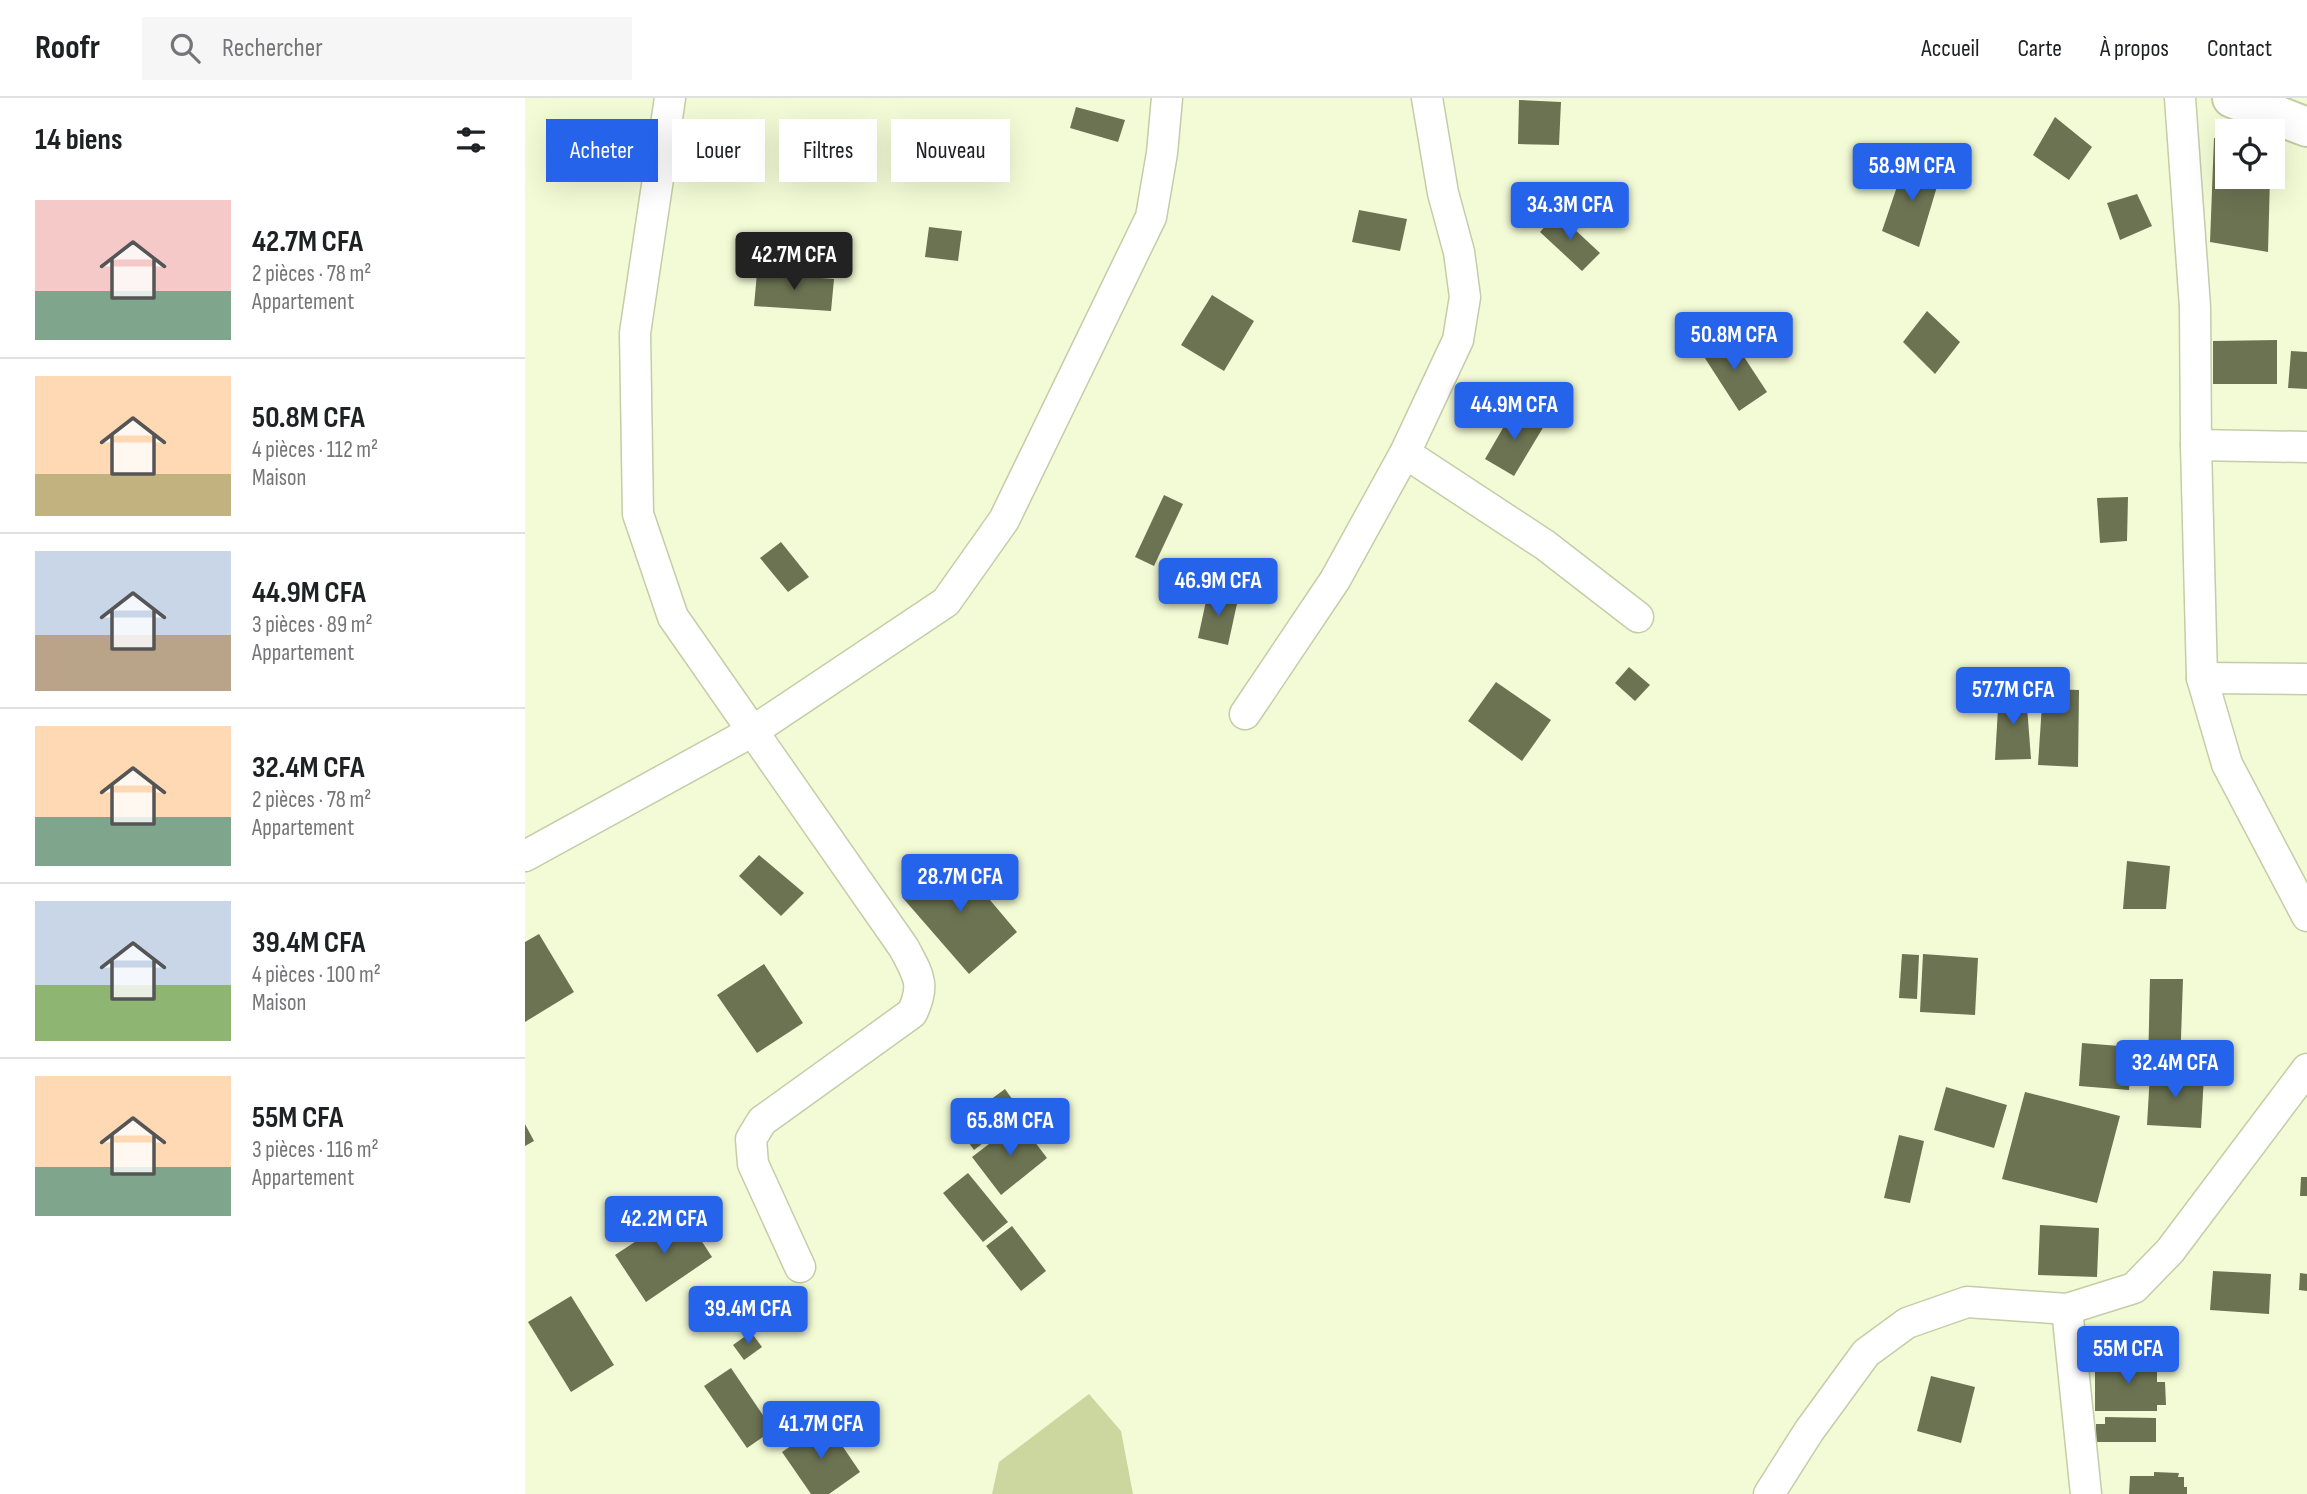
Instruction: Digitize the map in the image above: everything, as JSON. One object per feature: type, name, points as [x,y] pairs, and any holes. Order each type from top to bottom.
[{"type":"street","points":[[670,98],[635,333],[638,513],[673,617],[904,948],[918,974],[921,995],[912,1013],[762,1121],[751,1139],[753,1164],[800,1266]]},
{"type":"street","points":[[525,856],[753,731],[946,602],[1004,520],[1151,217],[1162,153],[1167,98]]},
{"type":"street","points":[[1245,714],[1335,580],[1405,453],[1458,340],[1465,297],[1459,252],[1443,192],[1427,98]]},
{"type":"street","points":[[2180,98],[2195,307],[2202,678],[2227,764],[2307,916]]},
{"type":"street","points":[[2255,102],[2307,127]]},
{"type":"street","points":[[2196,445],[2307,447]]},
{"type":"street","points":[[1405,453],[1545,545],[1638,617]]},
{"type":"street","points":[[2202,678],[2307,679]]},
{"type":"street","points":[[1769,1494],[1809,1431],[1866,1353],[1907,1323],[1967,1302],[2067,1309],[2134,1287],[2170,1251],[2307,1069]]},
{"type":"street","points":[[2067,1309],[2087,1494]]},
{"type":"green space","points":[[1089,1394],[1121,1431],[1133,1494],[992,1494],[999,1462]]},
{"type":"building","points":[[1519,100],[1561,102],[1559,145],[1518,144]]},
{"type":"building","points":[[1076,107],[1125,120],[1118,142],[1070,128]]},
{"type":"building","points":[[2055,117],[2092,147],[2069,180],[2033,155]]},
{"type":"building","points":[[2214,138],[2215,189],[2270,189],[2268,252],[2210,242]]},
{"type":"building","points":[[1906,160],[1941,173],[1919,247],[1882,231]]},
{"type":"building","points":[[2137,194],[2152,226],[2120,240],[2107,203]]},
{"type":"building","points":[[1359,210],[1407,219],[1400,251],[1352,242]]},
{"type":"building","points":[[1557,213],[1600,253],[1582,271],[1540,232]]},
{"type":"building","points":[[929,227],[962,231],[958,261],[925,257]]},
{"type":"building","points":[[757,273],[834,279],[831,311],[754,306]]},
{"type":"building","points":[[1212,295],[1254,321],[1224,371],[1181,345]]},
{"type":"building","points":[[1927,311],[1960,342],[1935,374],[1903,342]]},
{"type":"building","points":[[1729,334],[1767,392],[1739,411],[1701,352]]},
{"type":"building","points":[[2277,340],[2277,384],[2213,384],[2213,341]]},
{"type":"building","points":[[2291,351],[2307,352],[2307,389],[2288,388]]},
{"type":"building","points":[[1514,409],[1544,426],[1514,476],[1485,459]]},
{"type":"building","points":[[1164,495],[1183,504],[1154,566],[1135,557]]},
{"type":"building","points":[[2128,497],[2127,541],[2100,543],[2097,498]]},
{"type":"building","points":[[781,542],[809,577],[788,592],[760,558]]},
{"type":"building","points":[[1208,592],[1238,599],[1228,645],[1198,638]]},
{"type":"building","points":[[1629,667],[1650,685],[1635,701],[1615,683]]},
{"type":"building","points":[[1496,682],[1551,720],[1522,761],[1468,721]]},
{"type":"building","points":[[2043,689],[2079,690],[2078,767],[2038,765]]},
{"type":"building","points":[[1999,691],[2026,693],[2031,759],[1995,760]]},
{"type":"building","points":[[759,855],[804,893],[781,916],[739,876]]},
{"type":"building","points":[[952,855],[1017,932],[969,974],[902,897]]},
{"type":"building","points":[[2127,861],[2170,866],[2166,909],[2123,909]]},
{"type":"building","points":[[539,934],[574,992],[525,1022],[525,942]]},
{"type":"building","points":[[1902,954],[1919,955],[1917,999],[1899,998]]},
{"type":"building","points":[[1923,954],[1978,958],[1975,1015],[1920,1012]]},
{"type":"building","points":[[764,964],[803,1023],[757,1053],[717,995]]},
{"type":"building","points":[[2150,979],[2183,979],[2180,1068],[2148,1068]]},
{"type":"building","points":[[2082,1043],[2132,1047],[2129,1090],[2079,1086]]},
{"type":"building","points":[[2150,1073],[2204,1076],[2201,1128],[2147,1125]]},
{"type":"building","points":[[1946,1087],[2007,1105],[1994,1148],[1934,1130]]},
{"type":"building","points":[[1005,1089],[1022,1113],[974,1150],[956,1125]]},
{"type":"building","points":[[2025,1092],[2120,1116],[2097,1203],[2002,1179]]},
{"type":"building","points":[[1019,1121],[1047,1158],[1001,1195],[972,1157]]},
{"type":"building","points":[[525,1124],[534,1141],[525,1146]]},
{"type":"building","points":[[1899,1135],[1924,1141],[1910,1203],[1884,1198]]},
{"type":"building","points":[[968,1173],[1008,1222],[983,1242],[943,1193]]},
{"type":"building","points":[[2301,1177],[2307,1177],[2307,1196],[2300,1196]]},
{"type":"building","points":[[682,1211],[712,1257],[646,1302],[615,1255]]},
{"type":"building","points":[[2040,1225],[2099,1228],[2097,1277],[2038,1275]]},
{"type":"building","points":[[1012,1226],[1046,1271],[1021,1291],[986,1246]]},
{"type":"building","points":[[2213,1271],[2271,1274],[2269,1314],[2210,1310]]},
{"type":"building","points":[[2300,1273],[2307,1274],[2307,1291],[2299,1290]]},
{"type":"building","points":[[571,1296],[614,1365],[571,1392],[528,1322]]},
{"type":"building","points":[[751,1332],[762,1347],[744,1360],[733,1345]]},
{"type":"building","points":[[2095,1361],[2157,1361],[2157,1382],[2165,1382],[2166,1405],[2157,1405],[2157,1411],[2095,1411]]},
{"type":"building","points":[[731,1368],[773,1430],[747,1448],[704,1386]]},
{"type":"building","points":[[1931,1376],[1975,1387],[1961,1443],[1917,1431]]},
{"type":"building","points":[[2105,1417],[2156,1418],[2156,1442],[2096,1442],[2096,1424],[2105,1424]]},
{"type":"building","points":[[826,1422],[860,1472],[829,1494],[811,1494],[782,1452]]},
{"type":"building","points":[[2154,1472],[2179,1473],[2178,1477],[2184,1477],[2187,1494],[2129,1494],[2130,1476],[2154,1476]]}]
